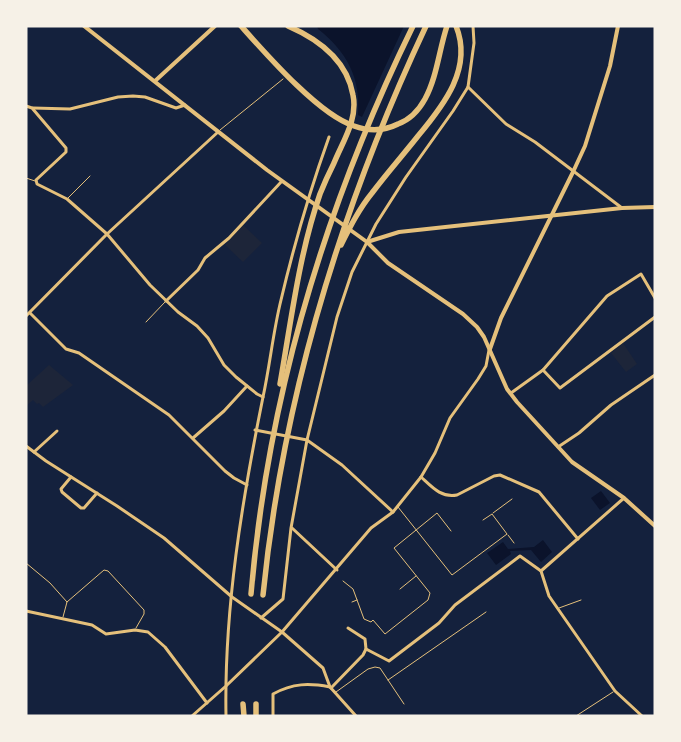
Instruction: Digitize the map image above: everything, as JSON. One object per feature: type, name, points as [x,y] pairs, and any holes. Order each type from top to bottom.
[{"type":"highway","points":[[241,26],[280,68],[309,96],[336,118],[362,129],[376,130],[394,126],[409,118],[425,99],[431,86],[447,26]]},
{"type":"highway","points":[[251,594],[267,465],[293,311],[308,236],[320,194],[353,120],[353,95],[344,71],[331,52],[311,37],[288,26]]},
{"type":"highway","points":[[267,465],[291,357],[322,250],[363,139],[413,26]]},
{"type":"highway","points":[[263,595],[271,519],[280,467],[310,337],[330,266],[375,142],[426,26]]},
{"type":"highway","points":[[330,266],[362,206],[445,101],[456,82],[462,55],[456,26]]},
{"type":"highway","points":[[243,704],[244,716]]},
{"type":"highway","points":[[256,704],[256,716]]},
{"type":"street","points":[[84,26],[282,181],[367,242],[388,263],[463,314],[477,328],[490,349],[510,394],[581,470],[624,498],[655,526]]},
{"type":"street","points":[[155,81],[215,26]]},
{"type":"street","points":[[261,618],[283,599],[305,440],[337,317],[352,272],[376,224],[406,176],[468,87],[474,44],[473,26]]},
{"type":"street","points":[[192,716],[282,632],[371,528],[393,512],[421,477],[435,452],[450,418],[486,366],[501,318],[585,146],[610,66],[618,26]]},
{"type":"street","points":[[468,87],[506,124],[528,138],[622,208]]},
{"type":"street","points":[[26,106],[32,108],[70,109],[118,96],[145,97],[176,108],[185,105]]},
{"type":"street","points":[[32,108],[66,148],[66,152],[36,180],[37,182],[67,199],[107,234],[150,285],[208,338],[224,365],[247,386],[263,397]]},
{"type":"street","points":[[26,316],[107,234],[218,132]]},
{"type":"street","points":[[226,716],[226,686],[232,597],[256,430],[280,301],[329,137]]},
{"type":"street","points":[[166,301],[198,270],[205,258],[230,238],[282,181]]},
{"type":"street","points":[[367,242],[399,232],[622,208],[655,207]]},
{"type":"street","points":[[510,394],[543,370],[607,296],[641,274],[655,298]]},
{"type":"street","points":[[30,312],[66,350],[79,353],[169,415],[225,471],[247,485]]},
{"type":"street","points":[[543,370],[560,388],[655,317]]},
{"type":"street","points":[[558,447],[579,433],[611,405],[655,375]]},
{"type":"street","points":[[192,438],[224,411],[247,386]]},
{"type":"street","points":[[256,430],[305,440],[342,465],[393,512]]},
{"type":"street","points":[[34,452],[57,431]]},
{"type":"street","points":[[26,446],[164,538],[232,597],[282,632],[323,668],[331,687],[356,716]]},
{"type":"street","points":[[421,477],[437,491],[450,496],[457,495],[500,475],[538,492],[578,540]]},
{"type":"street","points":[[71,477],[61,489],[81,508],[84,508],[97,494]]},
{"type":"street","points":[[541,572],[624,498]]},
{"type":"street","points":[[292,528],[337,570]]},
{"type":"street","points":[[366,649],[389,661],[439,623],[455,605],[520,556],[541,572],[549,596],[615,691],[642,716]]},
{"type":"street","points":[[26,611],[92,625],[106,634],[135,630],[148,632],[157,639],[207,702]]},
{"type":"street","points":[[331,687],[366,649],[365,639],[348,628]]},
{"type":"street","points":[[273,716],[273,694],[283,689],[292,685],[307,683],[331,687]]},
{"type":"lane","points":[[218,132],[283,79]]},
{"type":"lane","points":[[67,199],[90,176]]},
{"type":"lane","points":[[26,178],[37,182]]},
{"type":"lane","points":[[146,322],[166,301]]},
{"type":"lane","points":[[483,520],[512,499]]},
{"type":"lane","points":[[397,507],[452,575],[507,534]]},
{"type":"lane","points":[[382,636],[428,600],[430,593],[394,548],[437,513],[452,531]]},
{"type":"lane","points":[[492,514],[514,543]]},
{"type":"lane","points":[[26,563],[50,583],[67,602]]},
{"type":"lane","points":[[63,618],[67,602],[104,570],[108,571],[144,610],[144,614],[135,630]]},
{"type":"lane","points":[[400,590],[416,576]]},
{"type":"lane","points":[[343,581],[353,589],[364,618],[371,622],[373,620],[385,634]]},
{"type":"lane","points":[[352,602],[358,600]]},
{"type":"lane","points":[[558,608],[581,600]]},
{"type":"lane","points":[[388,680],[486,612]]},
{"type":"lane","points":[[336,693],[368,669],[374,667],[380,668],[404,704]]},
{"type":"lane","points":[[576,716],[615,691]]},
{"type":"shaded area","points":[[317,26],[404,26],[362,117],[358,115],[357,89],[350,67],[337,47]]},
{"type":"shaded area","points":[[243,225],[262,243],[243,262],[225,245]]},
{"type":"shaded area","points":[[623,343],[637,364],[626,372],[611,353]]},
{"type":"shaded area","points":[[49,365],[73,385],[43,407],[33,400],[26,406],[26,386]]},
{"type":"shaded area","points":[[601,491],[610,503],[600,510],[591,498]]},
{"type":"shaded area","points":[[543,540],[552,552],[541,562],[531,550],[510,551],[511,554],[496,565],[487,553],[503,542],[508,549],[534,547]]}]
